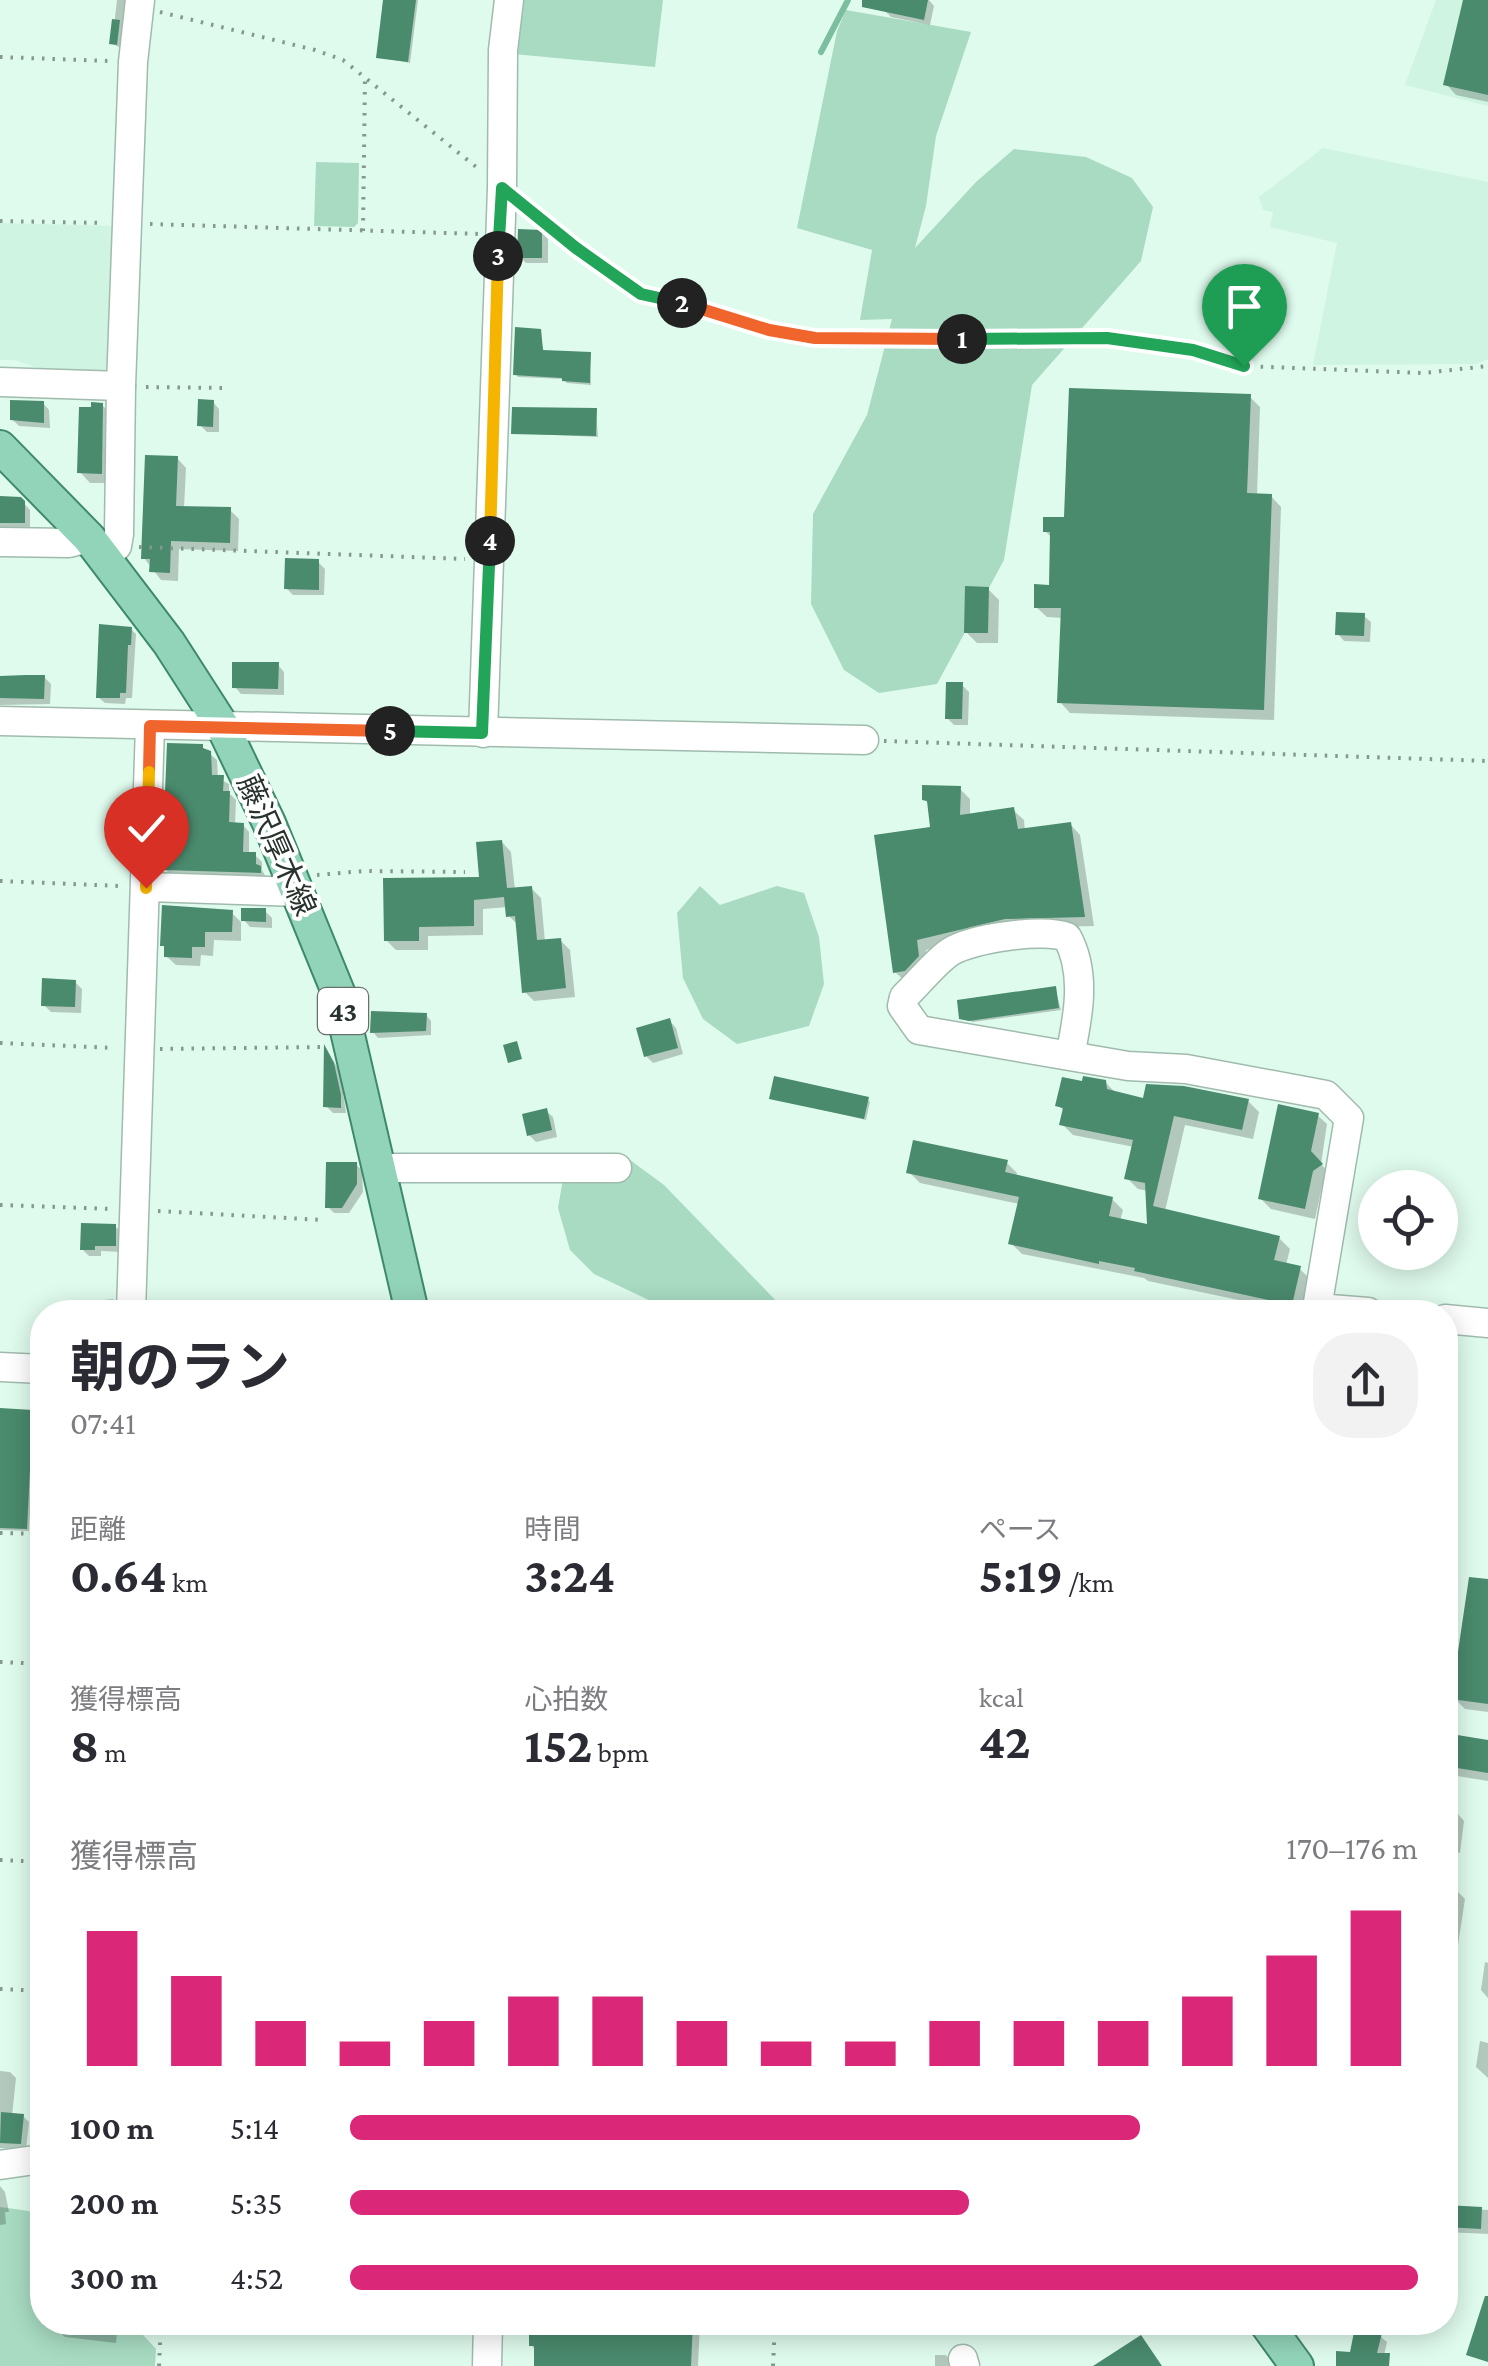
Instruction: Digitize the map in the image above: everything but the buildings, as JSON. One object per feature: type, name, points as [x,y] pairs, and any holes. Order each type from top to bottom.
[{"type":"main road","name":"藤沢厚木線","points":[[0,447],[103,547],[223,727],[338,992],[409,1300]]},
{"type":"main road","points":[[1274,2335],[1297,2366]]},
{"type":"street","points":[[482,733],[502,188],[503,50],[509,0]]},
{"type":"street","points":[[0,542],[103,547],[121,386],[133,62],[140,3]]},
{"type":"street","points":[[0,382],[121,386]]},
{"type":"street","points":[[0,720],[864,740]]},
{"type":"street","points":[[131,1300],[150,726]]},
{"type":"street","points":[[146,888],[295,886]]},
{"type":"street","points":[[1070,1056],[1079,1010],[1077,954],[1068,937],[1054,932],[974,942],[950,952],[904,997],[902,1006],[919,1030],[1128,1066],[1186,1070],[1326,1095],[1349,1118],[1318,1300]]},
{"type":"street","points":[[378,1168],[617,1168]]},
{"type":"street","points":[[1458,1320],[1488,1323]]},
{"type":"street","points":[[0,1367],[30,1368]]},
{"type":"street","points":[[0,2165],[30,2161]]},
{"type":"street","points":[[486,2366],[487,2335]]},
{"type":"path","points":[[140,3],[342,60],[576,248],[641,294],[706,308],[769,330],[815,338],[1107,338],[1193,350],[1244,366],[1422,373],[1488,366]]},
{"type":"path","points":[[0,57],[133,62]]},
{"type":"path","points":[[362,230],[365,77]]},
{"type":"path","points":[[0,221],[499,234]]},
{"type":"path","points":[[121,386],[226,388]]},
{"type":"path","points":[[103,547],[490,560]]},
{"type":"path","points":[[864,740],[1488,761]]},
{"type":"path","points":[[295,886],[364,871],[465,872]]},
{"type":"path","points":[[0,881],[146,888]]},
{"type":"path","points":[[0,1043],[141,1049],[353,1047]]},
{"type":"path","points":[[0,1205],[323,1220]]},
{"type":"path","points":[[0,1533],[30,1534]]},
{"type":"path","points":[[0,1662],[30,1663]]},
{"type":"path","points":[[0,1860],[30,1861]]},
{"type":"path","points":[[0,1990],[30,1991]]},
{"type":"path","points":[[159,2366],[160,2335]]},
{"type":"path","points":[[773,2366],[774,2335]]},
{"type":"shaded area","points":[[520,0],[663,0],[655,67],[513,54]]},
{"type":"shaded area","points":[[1436,0],[1488,0],[1488,106],[1405,85]]},
{"type":"shaded area","points":[[846,10],[971,32],[936,136],[926,206],[915,248],[976,182],[1014,149],[1086,157],[1132,178],[1153,207],[1141,261],[1032,385],[1004,560],[937,684],[879,693],[844,670],[811,604],[813,514],[867,415],[892,319],[860,320],[872,250],[797,228],[837,31]]},
{"type":"shaded area","points":[[1323,148],[1488,182],[1488,359],[1476,364],[1313,365],[1337,243],[1270,227],[1273,212],[1263,210],[1259,197]]},
{"type":"shaded area","points":[[316,162],[359,163],[358,223],[354,227],[314,226]]},
{"type":"shaded area","points":[[0,223],[119,226],[115,378],[70,379],[15,360],[0,360]]},
{"type":"shaded area","points":[[700,886],[720,905],[777,886],[804,893],[819,937],[824,984],[809,1026],[737,1044],[703,1019],[683,978],[677,913]]},
{"type":"shaded area","points":[[626,1157],[664,1185],[775,1300],[649,1300],[594,1274],[570,1250],[558,1208],[566,1162]]},
{"type":"shaded area","points":[[0,2207],[30,2212],[30,2335],[143,2335],[156,2349],[155,2366],[0,2366]]},
{"type":"waterway","points":[[821,52],[848,0]]},
{"type":"route","points":[[146,888],[150,726],[482,733],[502,188],[641,294],[706,308],[769,330],[815,338],[1107,338],[1193,350],[1244,366]]}]
